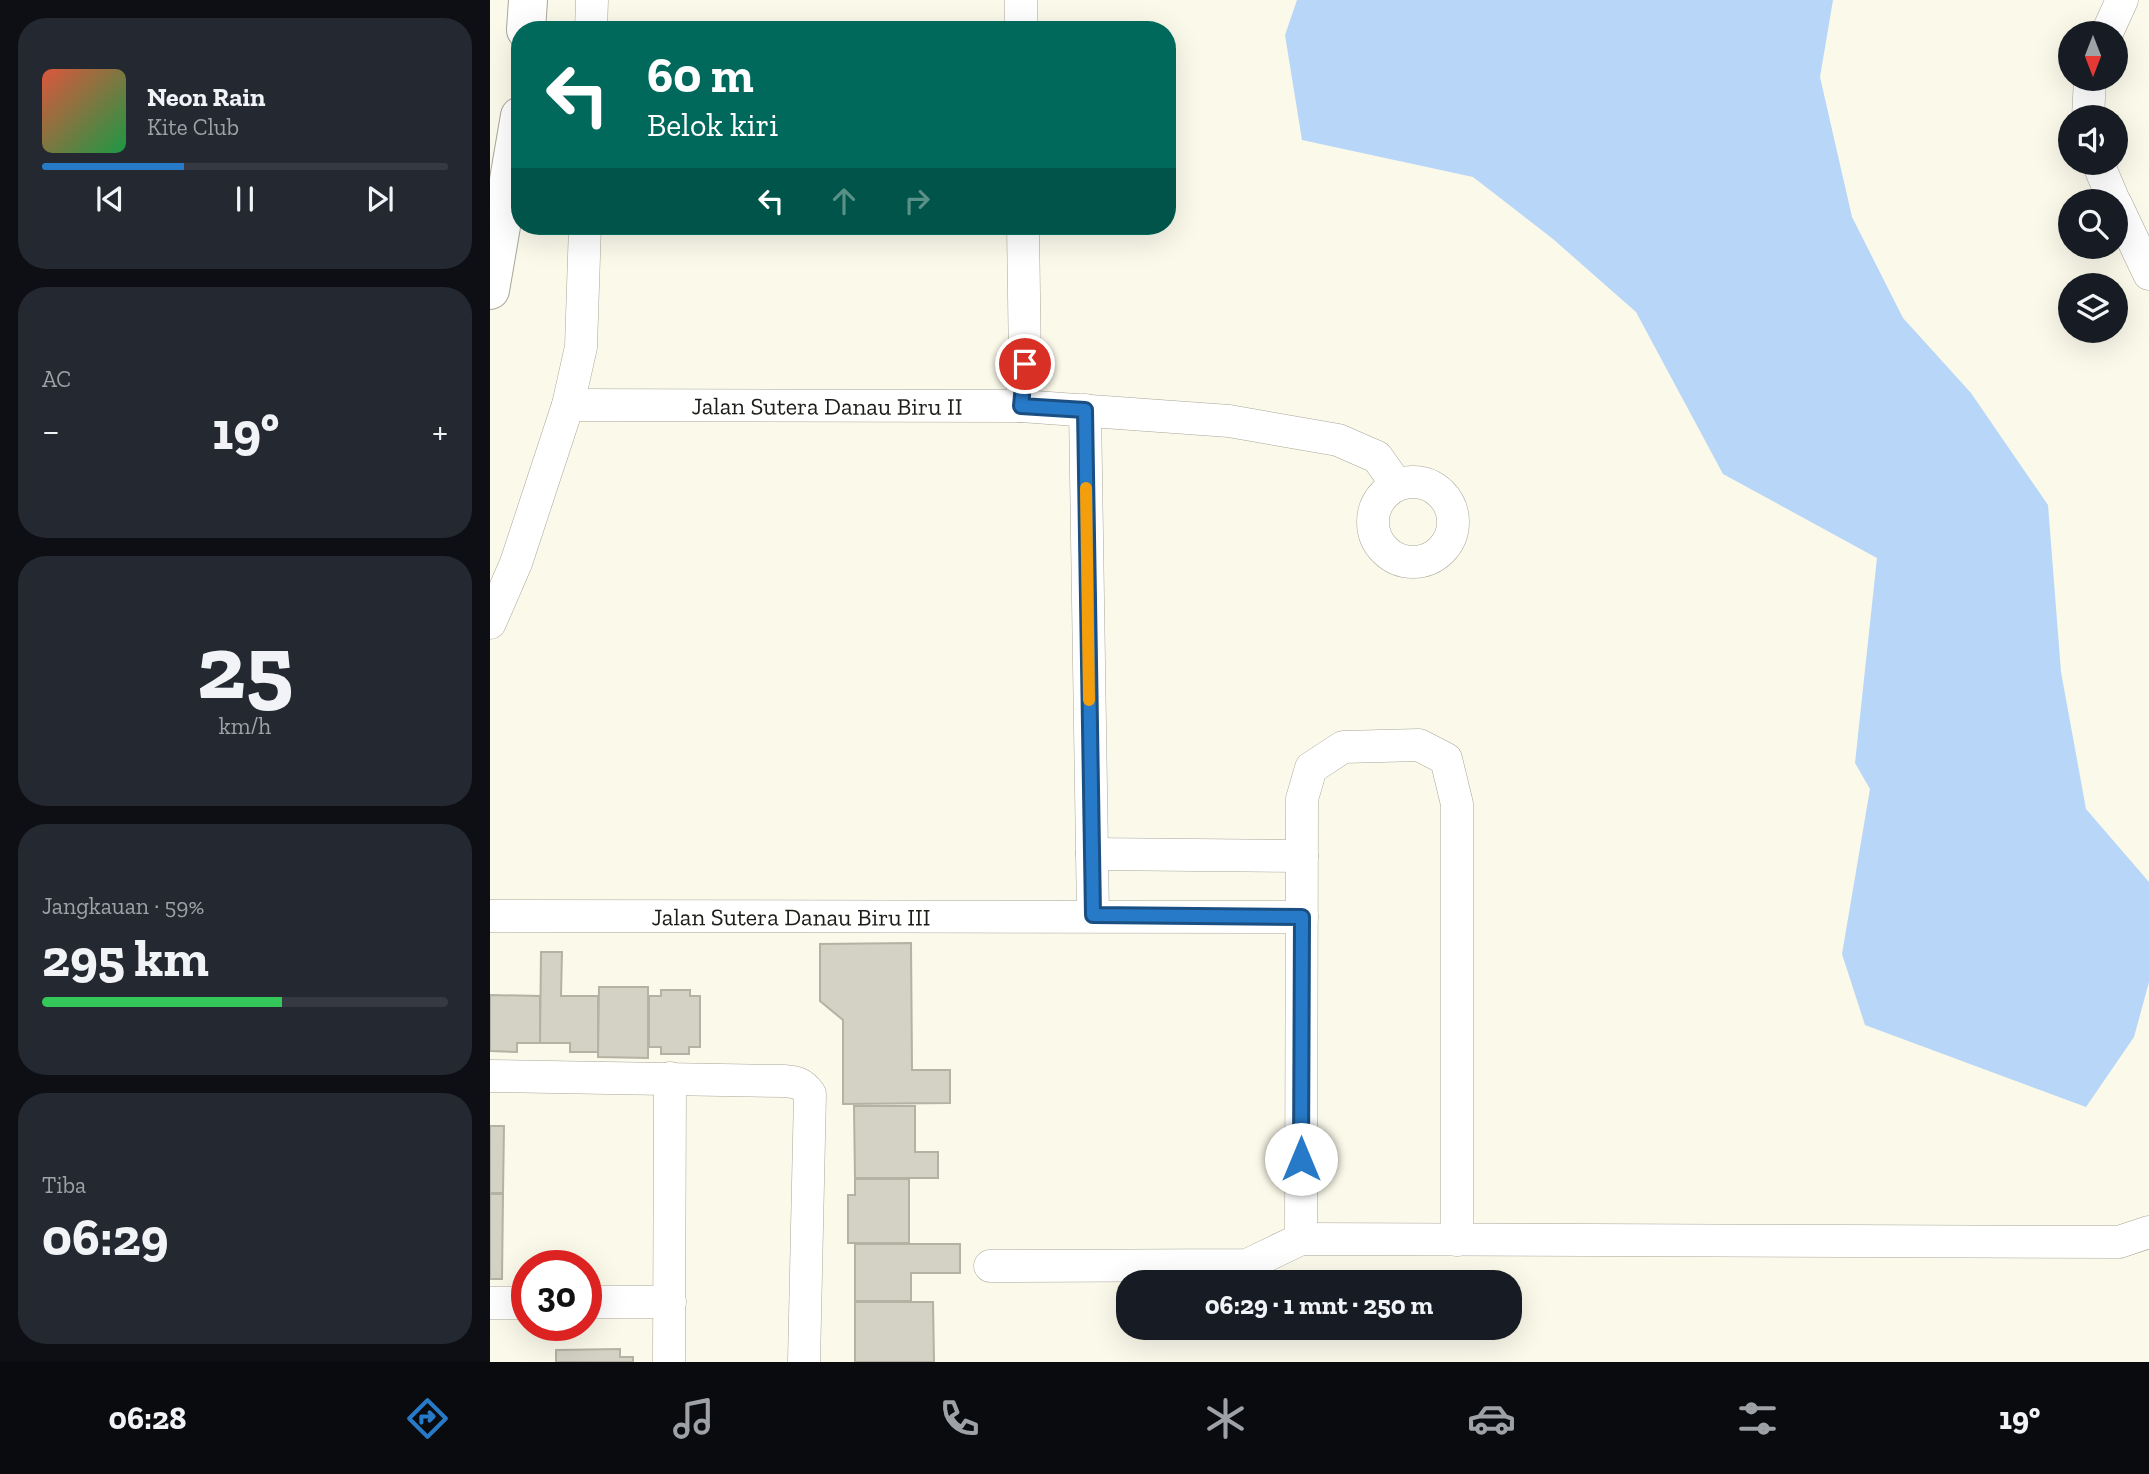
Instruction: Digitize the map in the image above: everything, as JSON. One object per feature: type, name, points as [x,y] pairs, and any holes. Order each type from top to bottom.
[{"type":"street","points":[[527,21],[528,0]]},
{"type":"street","points":[[592,0],[592,21]]},
{"type":"street","points":[[1021,0],[1021,21]]},
{"type":"street","points":[[2112,21],[2122,0]]},
{"type":"street","points":[[490,290],[511,168]]},
{"type":"street","points":[[2128,230],[2149,274]]},
{"type":"street","points":[[490,623],[516,563],[568,405],[581,347],[585,235]]},
{"type":"street","points":[[1021,406],[1025,364],[1023,235]]},
{"type":"street","name":"Jalan Sutera Danau Biru II","points":[[568,405],[1021,406],[1229,421],[1338,440],[1377,457],[1397,485]]},
{"type":"street","points":[[1085,410],[1093,915]]},
{"type":"street","points":[[1301,1239],[1302,799],[1311,768],[1343,747],[1419,746],[1446,758],[1457,804],[1457,1240]]},
{"type":"street","points":[[1092,854],[1302,856]]},
{"type":"street","name":"Jalan Sutera Danau Biru III","points":[[490,916],[1302,917]]},
{"type":"street","points":[[490,1076],[798,1082],[810,1094],[804,1362]]},
{"type":"street","points":[[669,1362],[670,1078]]},
{"type":"street","points":[[990,1266],[1247,1265],[1301,1239],[2119,1242],[2149,1231]]},
{"type":"street","points":[[602,1302],[670,1302]]},
{"type":"street","points":[[490,1303],[511,1303]]},
{"type":"water","points":[[1297,0],[1833,0],[1820,77],[1852,217],[1903,318],[1971,393],[2048,505],[2061,672],[2086,809],[2149,882],[2149,982],[2134,1037],[2086,1107],[1865,1025],[1842,954],[1870,789],[1855,763],[1877,558],[1723,474],[1636,312],[1553,239],[1473,177],[1302,140],[1285,35]]},
{"type":"building","points":[[911,943],[912,1070],[950,1070],[950,1103],[843,1104],[843,1020],[820,1001],[820,944]]},
{"type":"building","points":[[541,952],[562,952],[561,996],[598,996],[598,1052],[570,1052],[570,1043],[540,1043]]},
{"type":"building","points":[[599,987],[648,987],[648,1058],[598,1057]]},
{"type":"building","points":[[661,990],[690,990],[690,996],[700,996],[700,1047],[689,1047],[689,1054],[661,1054],[661,1047],[649,1047],[649,996],[661,996]]},
{"type":"building","points":[[490,995],[540,996],[540,1043],[517,1043],[517,1052],[490,1051]]},
{"type":"building","points":[[854,1106],[915,1106],[915,1152],[938,1152],[938,1178],[855,1178]]},
{"type":"building","points":[[490,1126],[504,1126],[503,1193],[490,1193]]},
{"type":"building","points":[[855,1179],[909,1179],[909,1243],[848,1243],[848,1195],[855,1195]]},
{"type":"building","points":[[490,1194],[503,1194],[502,1279],[490,1279]]},
{"type":"building","points":[[855,1244],[960,1244],[960,1273],[911,1273],[911,1301],[855,1301]]},
{"type":"building","points":[[855,1302],[933,1302],[934,1362],[855,1362]]},
{"type":"building","points":[[620,1349],[620,1357],[633,1357],[633,1362],[556,1362],[556,1350]]},
{"type":"slow traffic","points":[[1086,488],[1089,700]]},
{"type":"route","points":[[1025,364],[1021,406],[1085,410],[1093,915],[1302,917],[1301,1159]]}]
